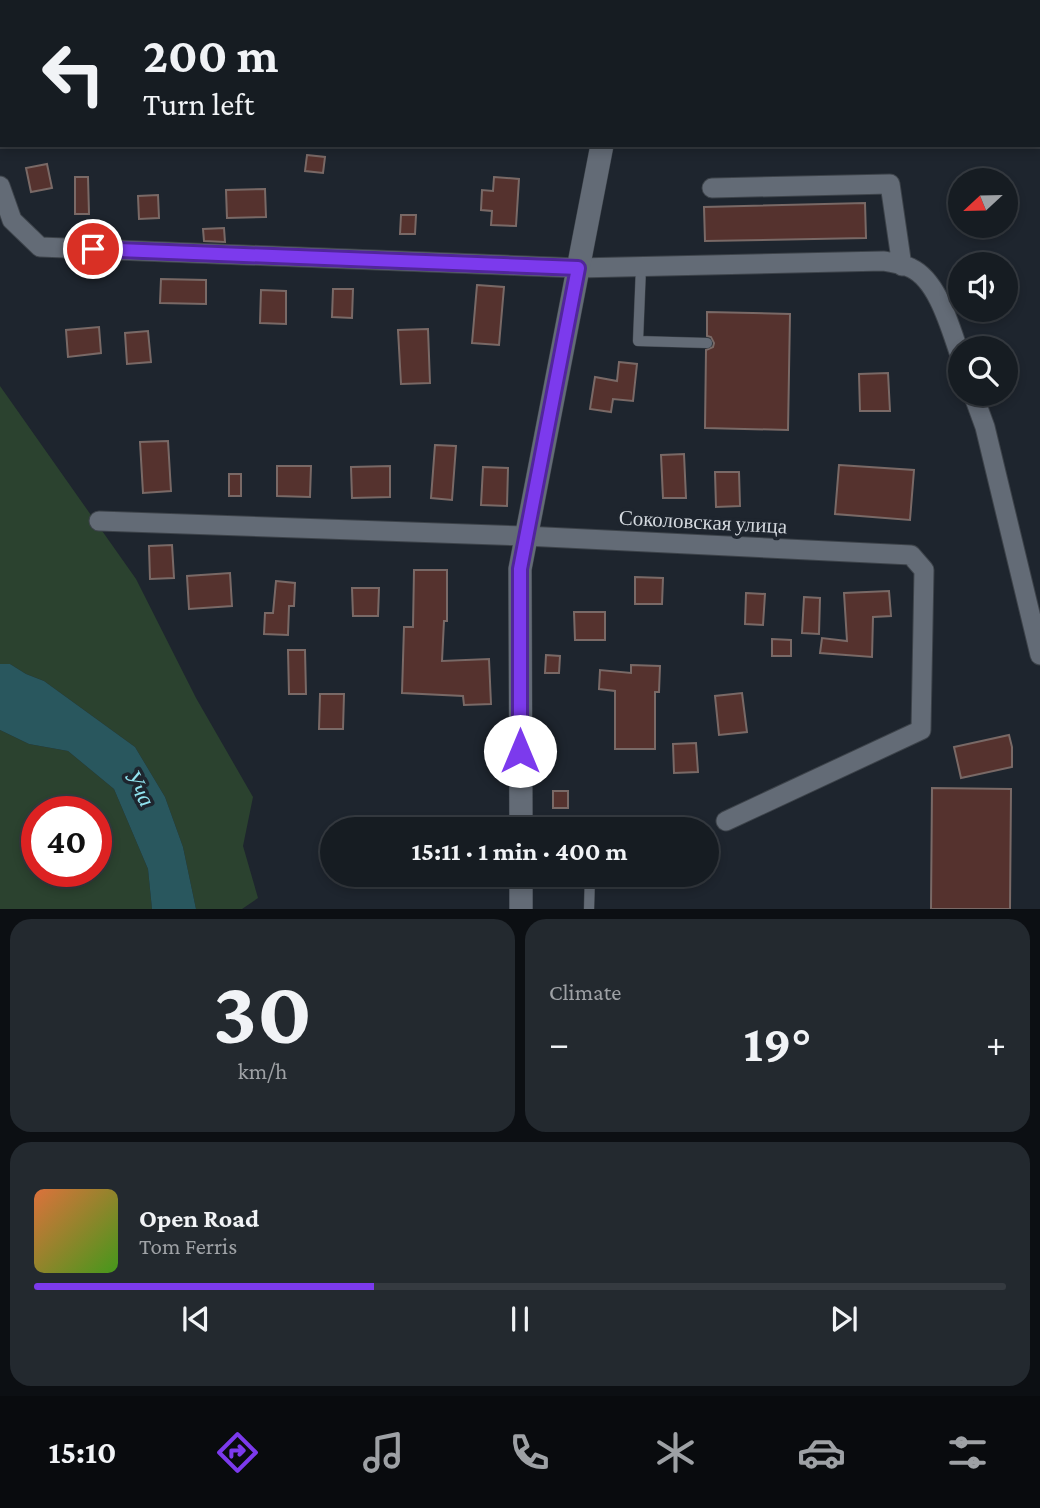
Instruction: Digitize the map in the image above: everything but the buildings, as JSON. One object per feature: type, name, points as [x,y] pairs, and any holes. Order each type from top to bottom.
[{"type":"street","points":[[520,817],[520,569],[602,147]]},
{"type":"street","points":[[712,188],[890,184],[902,265]]},
{"type":"street","points":[[0,186],[12,220],[40,247],[578,268],[884,261],[912,269],[928,282],[953,336]]},
{"type":"street","points":[[978,406],[985,426],[1040,655]]},
{"type":"street","name":"Соколовская улица","points":[[99,521],[525,536],[911,555],[924,570],[921,730],[726,821]]},
{"type":"street","points":[[521,887],[521,909]]},
{"type":"lane","points":[[641,267],[638,341],[707,342]]},
{"type":"lane","points":[[589,909],[590,887]]},
{"type":"green space","points":[[0,386],[136,579],[196,698],[253,797],[243,846],[258,898],[242,909],[196,909],[183,847],[165,797],[135,747],[44,681],[10,664],[0,664]]},
{"type":"green space","points":[[0,730],[29,744],[68,751],[114,789],[148,869],[152,909],[0,909]]},
{"type":"water","name":"Уча","points":[[0,664],[10,664],[44,681],[135,747],[165,797],[183,847],[196,909],[152,909],[148,869],[114,789],[68,751],[29,744],[0,730]]},
{"type":"route","points":[[93,249],[578,268],[520,569],[520,751]]}]
